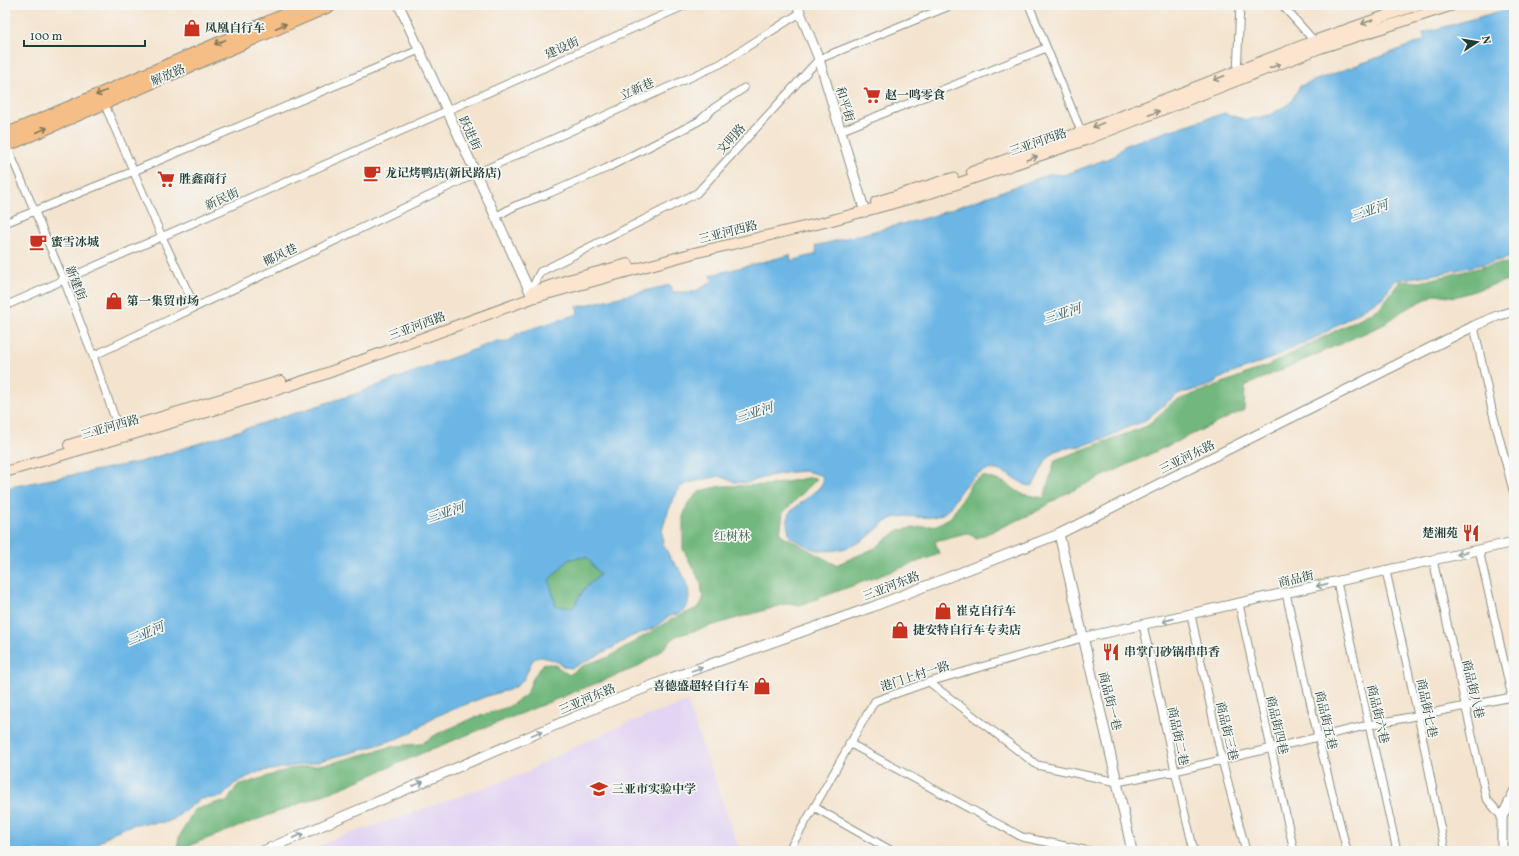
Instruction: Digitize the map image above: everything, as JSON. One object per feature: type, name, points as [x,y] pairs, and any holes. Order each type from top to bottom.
[{"type":"main road","name":"解放路","points":[[6,142],[149,72],[308,5]]},
{"type":"main road","name":"解放路","points":[[6,142],[104,103],[331,5]]},
{"type":"main road","name":"三亚河西路","points":[[5,472],[214,410],[319,376],[532,298],[864,209],[968,173],[1083,136],[1417,5]]},
{"type":"main road","name":"三亚河西路","points":[[1317,44],[1452,5]]},
{"type":"main road","name":"三亚河西路","points":[[5,465],[316,370],[530,292],[568,280],[864,209]]},
{"type":"street","name":"跃进街","points":[[399,5],[530,292]]},
{"type":"street","name":"建设街","points":[[447,112],[686,5]]},
{"type":"street","name":"文明路","points":[[530,292],[540,272],[697,193],[819,59],[952,5]]},
{"type":"street","points":[[1029,5],[1083,136]]},
{"type":"street","points":[[1237,76],[1240,5]]},
{"type":"street","points":[[1282,5],[1317,44]]},
{"type":"street","name":"和平街","points":[[798,9],[819,59],[864,209]]},
{"type":"street","name":"立新巷","points":[[476,174],[720,64],[798,9]]},
{"type":"street","points":[[840,130],[1046,48]]},
{"type":"street","points":[[5,223],[134,171],[419,50]]},
{"type":"street","points":[[496,217],[515,206],[550,193],[607,168],[699,121],[714,108],[744,88]]},
{"type":"street","points":[[104,103],[162,237],[195,307]]},
{"type":"street","name":"新民街","points":[[5,306],[447,112]]},
{"type":"street","name":"新建街","points":[[6,142],[33,211],[64,280],[120,430]]},
{"type":"street","name":"椰风巷","points":[[93,356],[476,174]]},
{"type":"street","name":"三亚河东路","points":[[263,851],[607,703],[670,678],[872,607],[1059,534],[1474,326],[1497,316],[1514,311]]},
{"type":"street","points":[[1474,326],[1492,410],[1514,494]]},
{"type":"street","name":"商品街一巷","points":[[1059,534],[1132,851]]},
{"type":"street","name":"商品街","points":[[1082,638],[1514,542]]},
{"type":"street","points":[[1479,550],[1514,706]]},
{"type":"street","name":"商品街八巷","points":[[1433,560],[1486,798],[1502,817]]},
{"type":"street","name":"商品街七巷","points":[[1386,571],[1418,715],[1445,851]]},
{"type":"street","name":"商品街六巷","points":[[1337,582],[1397,851]]},
{"type":"street","name":"商品街五巷","points":[[1286,593],[1318,737],[1347,851]]},
{"type":"street","name":"商品街四巷","points":[[1239,604],[1294,851]]},
{"type":"street","name":"商品街三巷","points":[[1191,615],[1222,760],[1246,851]]},
{"type":"street","name":"商品街二巷","points":[[1144,625],[1175,771],[1194,851]]},
{"type":"street","name":"港门上村一路","points":[[788,851],[849,743],[875,701],[929,682],[1082,638]]},
{"type":"street","points":[[929,682],[1037,765],[1117,782],[1175,771],[1369,725],[1512,696]]},
{"type":"street","points":[[849,743],[1022,837],[1055,848],[1089,851]]},
{"type":"street","points":[[1502,851],[1502,817],[1514,792]]},
{"type":"street","points":[[814,807],[892,851]]},
{"type":"shaded area","name":"三亚市实验中学","points":[[687,702],[740,851],[310,851],[338,837],[380,824],[523,774],[559,754],[628,723]]},
{"type":"green space","name":"红树林","points":[[1514,262],[1514,278],[1455,297],[1436,294],[1402,311],[1385,324],[1245,386],[1244,410],[1065,494],[1034,513],[977,538],[966,533],[935,541],[939,554],[800,605],[789,603],[676,636],[659,653],[637,667],[427,751],[346,786],[177,850],[179,837],[194,810],[216,803],[227,802],[237,786],[290,769],[332,763],[394,746],[421,744],[437,734],[476,717],[508,707],[526,695],[534,676],[544,663],[555,665],[569,675],[586,664],[609,657],[672,619],[698,608],[703,600],[701,583],[683,549],[683,517],[688,503],[700,491],[721,486],[770,485],[812,477],[817,479],[783,513],[780,534],[836,565],[875,548],[899,530],[937,525],[951,517],[972,482],[983,476],[1003,482],[1022,494],[1044,498],[1055,460],[1147,426],[1173,402],[1269,365],[1380,308],[1400,281],[1420,282],[1491,265]]},
{"type":"green space","points":[[587,557],[600,575],[584,589],[573,609],[556,606],[549,580],[569,559]]},
{"type":"water","name":"三亚河","points":[[1514,7],[1514,257],[1443,273],[1396,280],[1392,283],[1385,296],[1321,335],[1270,359],[1225,376],[1208,386],[1176,395],[1143,422],[1103,439],[1054,452],[1046,460],[1033,485],[1026,485],[1000,471],[984,471],[974,477],[960,491],[949,509],[944,513],[930,517],[906,516],[890,519],[858,543],[838,550],[824,551],[814,549],[790,537],[787,524],[790,512],[819,488],[823,482],[823,478],[820,475],[806,471],[792,472],[769,476],[747,483],[734,482],[720,476],[688,483],[679,488],[669,509],[662,530],[663,544],[671,559],[681,571],[688,586],[689,598],[687,607],[681,613],[668,617],[654,628],[630,637],[612,648],[572,668],[564,667],[558,662],[550,659],[541,657],[535,658],[531,663],[524,679],[518,685],[509,690],[487,696],[434,717],[413,732],[396,739],[312,763],[258,772],[234,784],[222,797],[200,799],[174,819],[167,822],[135,824],[114,832],[87,849],[74,851],[5,851],[5,488],[140,462],[355,394],[497,341],[509,341],[518,333],[578,314],[577,307],[670,285],[673,292],[694,292],[713,281],[711,275],[790,255],[791,261],[817,254],[815,246],[930,217],[1050,174],[1064,175],[1115,156],[1125,145],[1224,113],[1246,120],[1270,115],[1290,103],[1300,86],[1425,40],[1423,33]],"holes":[[[587,557],[600,575],[584,589],[573,608],[556,606],[549,580],[569,559]]]},
{"type":"place","name":"凤凰自行车","points":[[192,28]]},
{"type":"place","name":"赵一鸣零食","points":[[872,95]]},
{"type":"place","name":"龙记烤鸭店(新民路店)","points":[[372,173]]},
{"type":"place","name":"胜鑫商行","points":[[166,179]]},
{"type":"place","name":"蜜雪冰城","points":[[38,242]]},
{"type":"place","name":"第一集贸市场","points":[[114,301]]},
{"type":"place","name":"楚湘苑","points":[[1471,533]]},
{"type":"place","name":"崔克自行车","points":[[943,611]]},
{"type":"place","name":"捷安特自行车专卖店","points":[[900,630]]},
{"type":"place","name":"串掌门砂锅串串香","points":[[1111,652]]},
{"type":"place","name":"喜德盛超轻自行车","points":[[762,686]]},
{"type":"place","name":"三亚市实验中学","points":[[599,789]]}]
